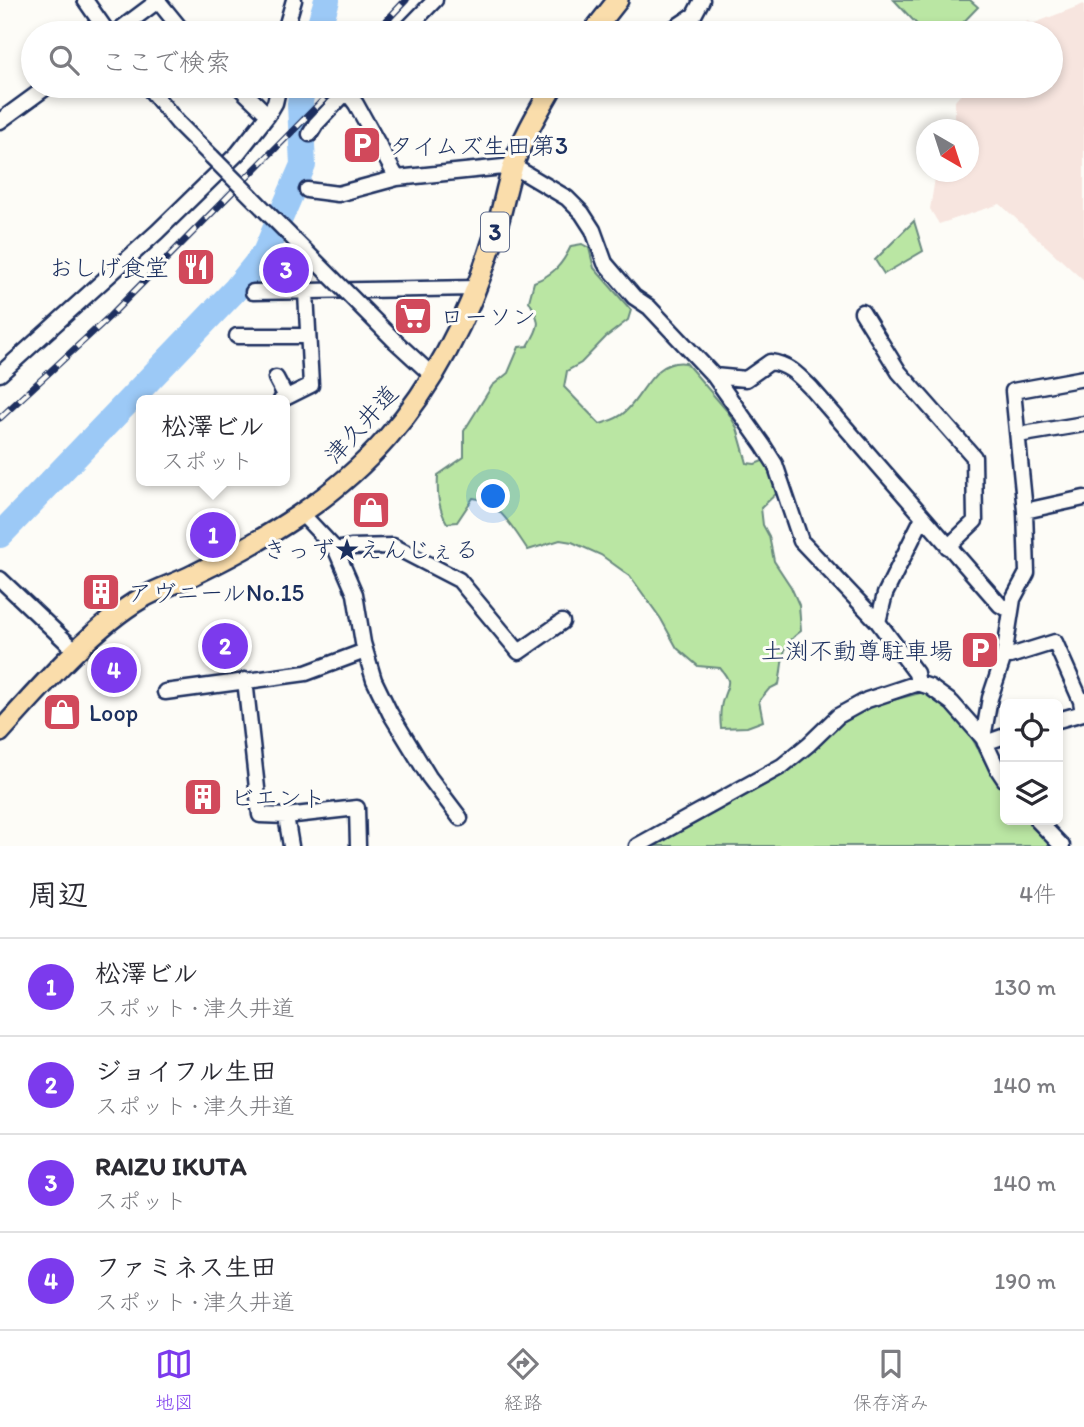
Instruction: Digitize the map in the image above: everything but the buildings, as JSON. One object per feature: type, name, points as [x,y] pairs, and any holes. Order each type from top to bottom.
[{"type":"main road","points":[[601,21],[618,0]]},
{"type":"main road","name":"津久井道","points":[[0,732],[76,651],[142,597],[227,558],[302,514],[350,476],[388,437],[433,376],[463,322],[493,242],[513,166],[531,124],[546,98]]},
{"type":"street","points":[[85,0],[100,21]]},
{"type":"street","points":[[288,21],[294,0]]},
{"type":"street","points":[[415,21],[435,0]]},
{"type":"street","points":[[685,21],[694,15],[702,0]]},
{"type":"street","points":[[131,21],[158,1],[174,21]]},
{"type":"street","points":[[0,121],[32,98]]},
{"type":"street","points":[[157,98],[178,123],[433,376]]},
{"type":"street","points":[[250,98],[268,115]]},
{"type":"street","points":[[0,374],[166,223],[238,153],[268,115],[276,98]]},
{"type":"street","points":[[314,135],[342,98]]},
{"type":"street","points":[[353,98],[397,178]]},
{"type":"street","points":[[307,190],[338,194],[397,178],[513,166],[567,198],[582,212],[593,230],[605,263],[634,297],[649,307],[714,376],[775,464],[801,541],[878,622],[916,673],[918,682]]},
{"type":"street","points":[[253,292],[476,288]]},
{"type":"street","points":[[290,396],[311,385],[306,293]]},
{"type":"street","points":[[862,312],[899,372],[974,457],[975,521],[948,547]]},
{"type":"street","points":[[236,336],[308,336]]},
{"type":"street","points":[[714,376],[746,379],[771,362],[781,363],[792,370],[819,397],[1000,605],[1010,610]]},
{"type":"street","points":[[276,378],[282,395]]},
{"type":"street","points":[[984,740],[990,698],[1003,656],[1010,610],[1027,573],[1025,511],[1013,391],[1084,378]]},
{"type":"street","points":[[1018,435],[1084,424]]},
{"type":"street","points":[[1025,511],[1084,498]]},
{"type":"street","points":[[302,514],[336,550],[355,594],[365,651],[374,680],[390,713],[429,777],[460,818]]},
{"type":"street","points":[[878,622],[885,594],[923,517]]},
{"type":"street","points":[[336,550],[393,546],[459,580],[519,652],[562,622]]},
{"type":"street","points":[[0,579],[76,651]]},
{"type":"street","points":[[1003,656],[1055,642],[1082,700],[1083,713],[1063,719]]},
{"type":"street","points":[[165,692],[306,673],[365,651]]},
{"type":"street","points":[[245,680],[260,816],[286,816],[357,808],[358,846]]},
{"type":"street","points":[[637,846],[782,766],[838,716],[867,700],[918,682],[952,703],[984,740],[1000,772]]},
{"type":"street","points":[[984,740],[1000,737]]},
{"type":"street","points":[[286,816],[290,846]]},
{"type":"street","points":[[1042,825],[1062,846]]},
{"type":"shaded area","points":[[1084,4],[1084,281],[1000,204],[939,224],[930,209],[934,182],[979,182],[979,119],[955,119],[955,101],[958,98],[1063,98],[1063,21],[1040,21]]},
{"type":"green space","points":[[894,0],[970,0],[978,7],[965,21],[914,21]]},
{"type":"green space","points":[[914,221],[923,251],[884,274],[875,260]]},
{"type":"green space","points":[[582,244],[589,248],[594,268],[631,310],[628,320],[606,337],[581,363],[567,371],[564,387],[600,424],[625,412],[651,379],[666,366],[686,363],[728,412],[737,428],[747,463],[755,464],[765,460],[770,467],[778,492],[761,508],[763,525],[769,536],[774,561],[799,605],[801,631],[786,648],[779,684],[769,689],[759,701],[763,721],[747,727],[721,728],[721,706],[728,683],[727,677],[720,668],[698,666],[677,648],[661,619],[630,576],[601,555],[572,542],[560,540],[528,550],[505,517],[482,500],[473,498],[457,522],[447,523],[442,512],[438,475],[464,457],[464,431],[492,386],[508,373],[519,347],[528,346],[535,333],[538,324],[529,301],[534,282],[557,268],[571,246]]},
{"type":"green space","points":[[924,692],[945,706],[966,727],[1000,784],[1000,825],[1035,825],[1055,846],[654,846],[783,775],[843,722],[874,705]]},
{"type":"waterway","points":[[321,21],[327,0]]},
{"type":"waterway","points":[[0,535],[236,289],[265,253],[303,165],[301,98]]},
{"type":"railway","points":[[386,21],[406,0]]},
{"type":"railway","points":[[0,418],[109,317],[325,98]]},
{"type":"place","name":"タイムズ生田第3","points":[[362,145]]},
{"type":"place","name":"おしげ食堂","points":[[196,267]]},
{"type":"place","name":"RAIZU IKUTA","points":[[286,270]]},
{"type":"place","name":"ローソン","points":[[413,316]]},
{"type":"place","name":"きっず★えんじぇる","points":[[371,510]]},
{"type":"place","name":"松澤ビル","points":[[213,535]]},
{"type":"place","name":"アヴニールNo.15","points":[[101,592]]},
{"type":"place","name":"ジョイフル生田","points":[[225,646]]},
{"type":"place","name":"土渕不動尊駐車場","points":[[980,650]]},
{"type":"place","name":"ファミネス生田","points":[[114,670]]},
{"type":"place","name":"Loop","points":[[62,712]]},
{"type":"place","name":"ビエント","points":[[203,797]]}]
